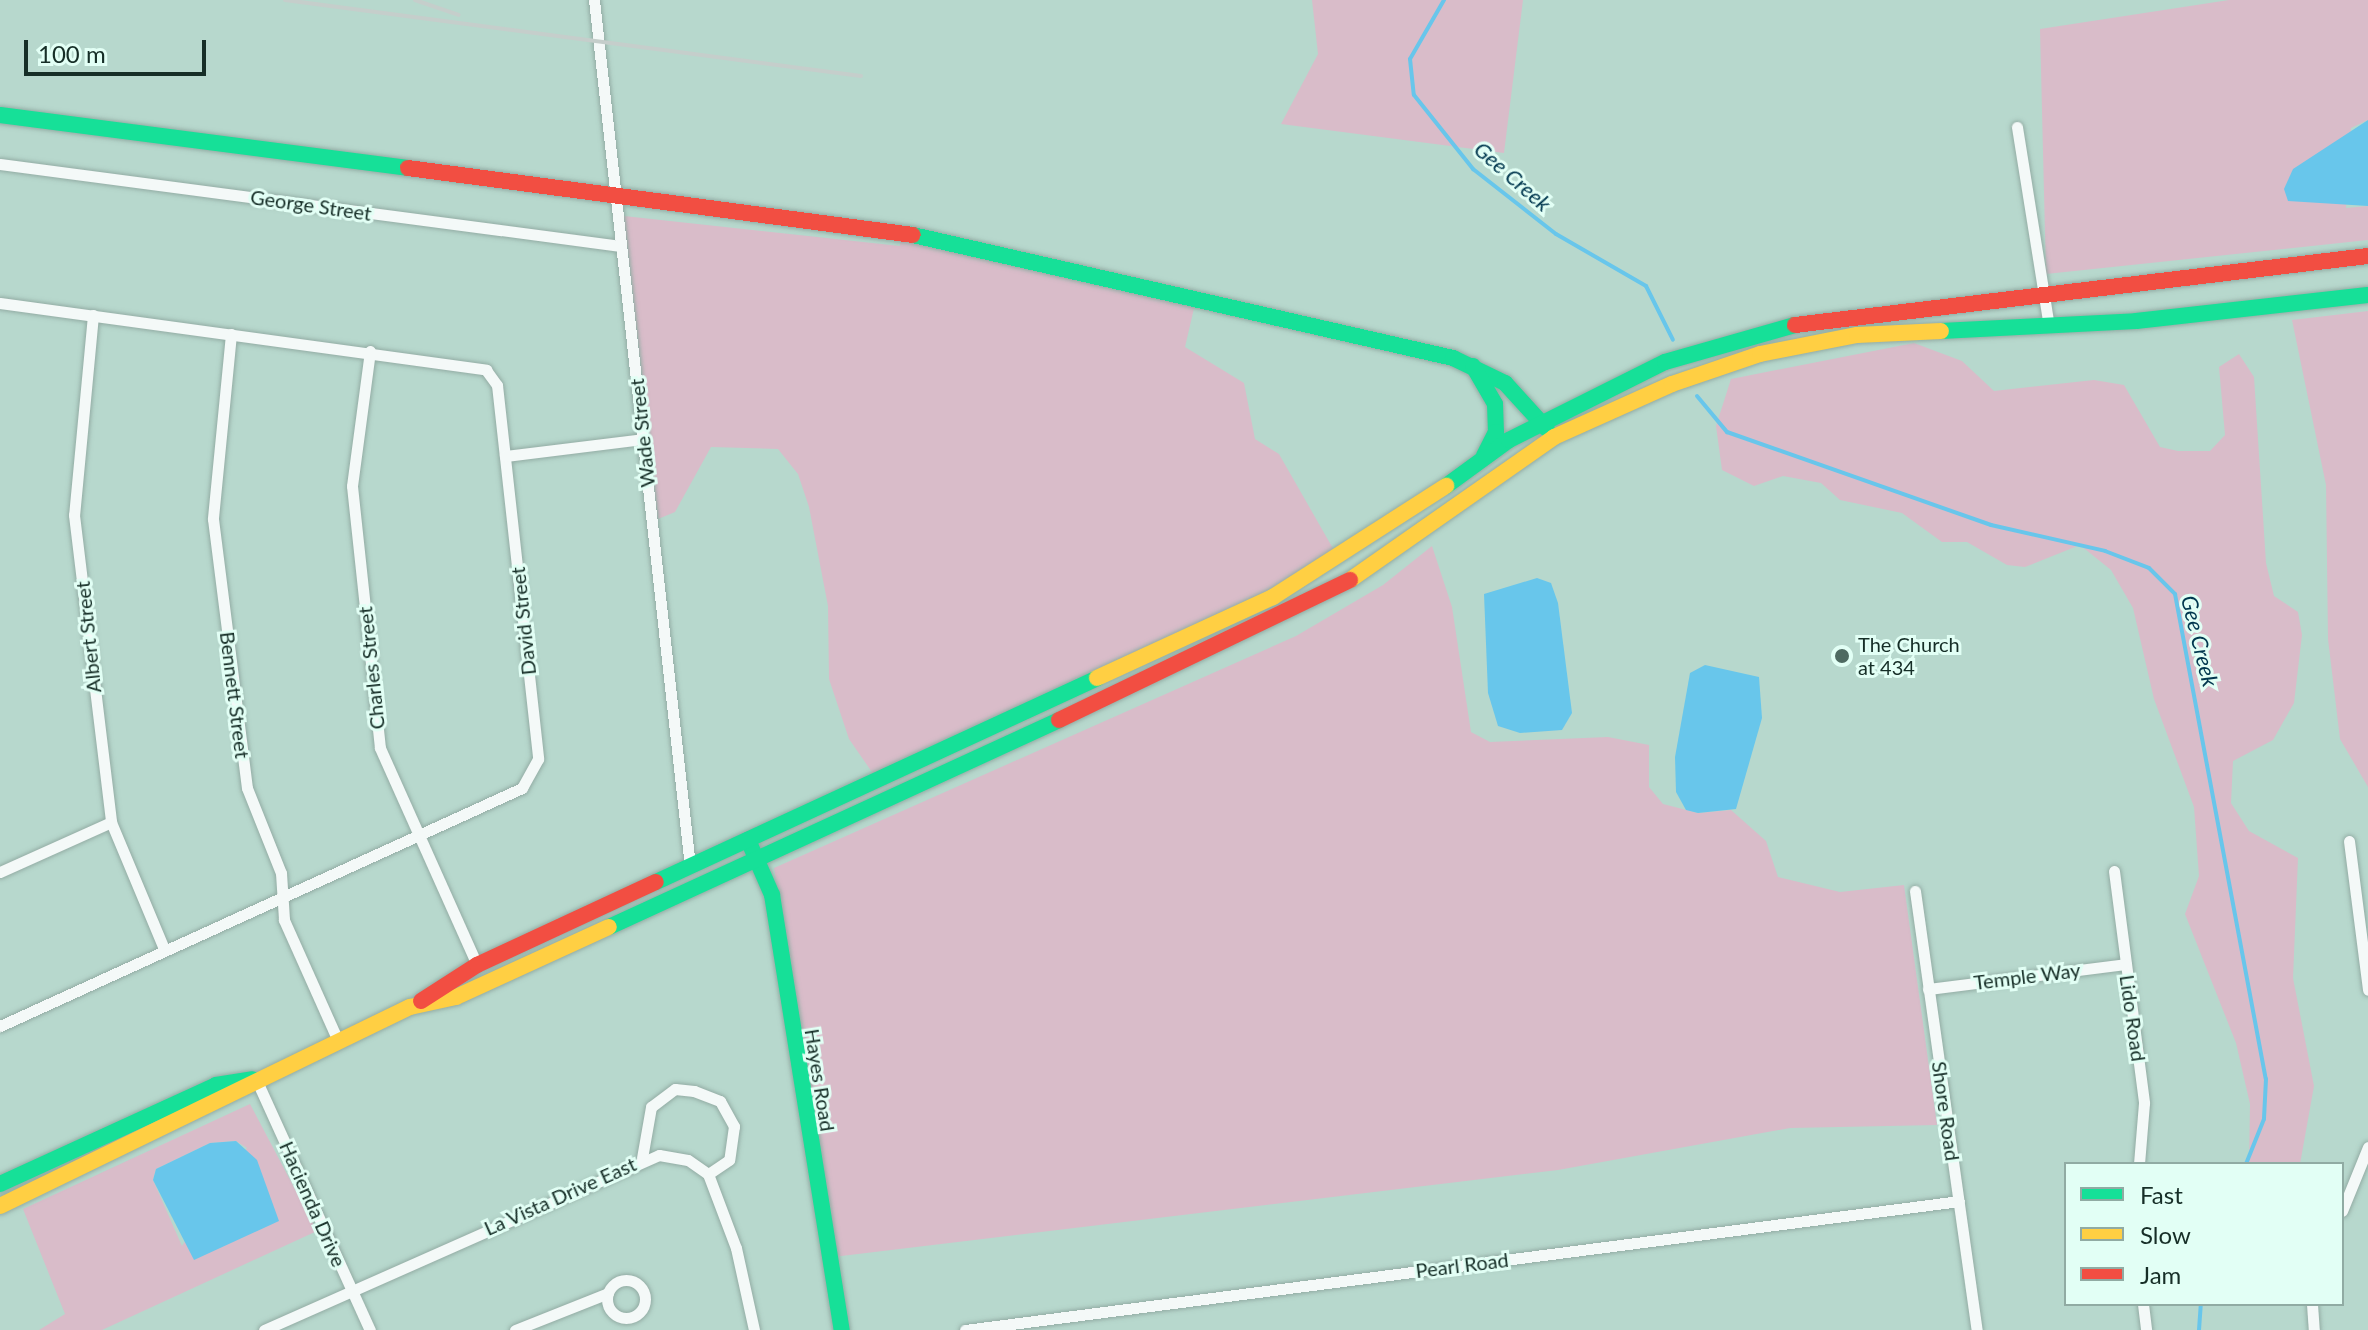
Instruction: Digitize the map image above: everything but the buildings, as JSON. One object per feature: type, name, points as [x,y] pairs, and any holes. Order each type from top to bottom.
[{"type":"main road","points":[[0,115],[616,195],[1002,251],[1471,364],[1505,383],[1554,437]]},
{"type":"main road","points":[[0,1206],[225,1103],[256,1079],[419,1003],[477,965],[1313,577],[1483,457],[1541,421],[1636,373],[1755,332],[1860,311],[2043,295],[2368,256]]},
{"type":"main road","points":[[419,1003],[456,997],[1143,683],[1320,598],[1554,437],[1672,384],[1797,346],[1889,332],[2049,326],[2368,295]]},
{"type":"main road","points":[[1471,364],[1495,404],[1496,432],[1483,457]]},
{"type":"main road","points":[[1143,683],[1167,647]]},
{"type":"main road","name":"Hayes Road","points":[[748,840],[759,859],[772,895],[842,1330]]},
{"type":"main road","points":[[0,1184],[216,1085],[256,1079]]},
{"type":"street","name":"Wade Street","points":[[594,0],[690,867]]},
{"type":"street","points":[[2017,127],[2049,326]]},
{"type":"street","name":"George Street","points":[[0,164],[621,246]]},
{"type":"street","name":"David Street","points":[[0,303],[370,351],[486,370],[497,385],[537,770],[522,788],[0,1026]]},
{"type":"street","name":"Albert Street","points":[[93,315],[74,515],[111,822],[164,949]]},
{"type":"street","name":"Bennett Street","points":[[231,334],[213,519],[247,788],[281,873],[284,920],[338,1041]]},
{"type":"street","name":"Charles Street","points":[[370,351],[353,506],[380,748],[477,965]]},
{"type":"street","points":[[505,456],[643,439]]},
{"type":"street","points":[[0,872],[111,822]]},
{"type":"street","points":[[2349,841],[2364,933],[2368,990]]},
{"type":"street","name":"Lido Road","points":[[2114,871],[2144,1103],[2139,1162]]},
{"type":"street","name":"Shore Road","points":[[1915,891],[1977,1330]]},
{"type":"street","name":"Temple Way","points":[[1928,989],[2125,964]]},
{"type":"street","name":"Hacienda Drive","points":[[256,1079],[370,1330]]},
{"type":"street","points":[[642,1158],[651,1107],[675,1089],[694,1091],[720,1101],[734,1126],[729,1160],[708,1174],[736,1248],[754,1330]]},
{"type":"street","points":[[2344,1206],[2368,1147]]},
{"type":"street","name":"La Vista Drive East","points":[[264,1330],[642,1158],[688,1160],[708,1174]]},
{"type":"street","name":"Pearl Road","points":[[965,1330],[1959,1201]]},
{"type":"street","points":[[515,1330],[608,1293]]},
{"type":"street","points":[[2143,1306],[2146,1330]]},
{"type":"street","points":[[2312,1306],[2314,1330]]},
{"type":"shaded area","points":[[1312,0],[1523,0],[1504,153],[1281,124],[1318,54]]},
{"type":"shaded area","points":[[2229,0],[2368,0],[2368,120],[2351,128],[2346,208],[2368,206],[2368,240],[2046,274],[2040,29]]},
{"type":"shaded area","points":[[624,216],[900,246],[900,240],[1195,304],[1185,347],[1244,383],[1255,439],[1279,454],[1335,552],[1284,584],[874,775],[849,739],[829,679],[828,606],[809,507],[798,474],[778,449],[711,447],[675,512],[658,519]]},
{"type":"shaded area","points":[[2368,311],[2368,787],[2340,739],[2328,639],[2326,485],[2292,320]]},
{"type":"shaded area","points":[[1914,343],[1962,361],[1994,391],[2094,380],[2124,385],[2160,447],[2178,451],[2210,451],[2225,435],[2219,367],[2239,354],[2254,377],[2266,563],[2274,596],[2298,612],[2302,635],[2294,703],[2273,740],[2233,761],[2231,803],[2249,831],[2298,858],[2293,978],[2314,1086],[2300,1162],[2249,1162],[2250,1104],[2236,1043],[2185,914],[2199,876],[2194,807],[2154,699],[2133,608],[2111,570],[2080,545],[2025,567],[2007,565],[1967,542],[1942,542],[1902,513],[1840,500],[1821,483],[1783,476],[1754,486],[1722,470],[1716,426],[1731,379]]},
{"type":"shaded area","points":[[1432,546],[1452,607],[1471,732],[1490,742],[1608,737],[1649,745],[1649,787],[1663,804],[1698,813],[1731,810],[1766,841],[1778,877],[1840,892],[1904,885],[1937,1125],[1790,1128],[1558,1170],[833,1257],[774,868],[1296,636],[1383,585]]},
{"type":"shaded area","points":[[250,1104],[317,1231],[102,1330],[39,1330],[65,1314],[23,1209]],"holes":[[[236,1141],[247,1148],[182,1246],[153,1180],[156,1169],[210,1143]]]},
{"type":"water","points":[[2368,120],[2368,206],[2288,201],[2284,189],[2293,169]]},
{"type":"water","points":[[1537,578],[1551,583],[1558,603],[1572,713],[1562,730],[1520,733],[1498,726],[1488,693],[1484,594]]},
{"type":"water","points":[[1705,665],[1759,677],[1762,718],[1736,809],[1698,813],[1686,810],[1676,792],[1675,757],[1690,673]]},
{"type":"water","points":[[236,1141],[257,1160],[279,1221],[194,1260],[153,1180],[156,1169],[210,1143]]},
{"type":"waterway","name":"Gee Creek","points":[[1444,0],[1410,59],[1414,95],[1473,169],[1556,234],[1646,286],[1673,340]]},
{"type":"waterway","name":"Gee Creek","points":[[1697,396],[1727,432],[1991,525],[2105,551],[2149,568],[2175,594],[2266,1079],[2264,1119],[2247,1162]]},
{"type":"waterway","name":"Gee Creek","points":[[2199,1330],[2201,1306]]},
{"type":"railway","points":[[285,0],[861,76]]},
{"type":"railway","points":[[415,0],[459,15]]},
{"type":"traffic: fast","points":[[0,115],[408,168]]},
{"type":"traffic: fast","points":[[913,235],[1453,358],[1505,383],[1547,429]]},
{"type":"traffic: fast","points":[[1941,331],[2136,321],[2368,295]]},
{"type":"traffic: fast","points":[[1446,486],[1509,440],[1665,362],[1795,325]]},
{"type":"traffic: fast","points":[[1473,366],[1495,404],[1496,432],[1484,456]]},
{"type":"traffic: fast","points":[[656,882],[1097,678]]},
{"type":"traffic: fast","points":[[609,927],[1059,720]]},
{"type":"traffic: fast","points":[[748,840],[772,895],[842,1330]]},
{"type":"traffic: fast","points":[[0,1184],[216,1085],[253,1079]]},
{"type":"traffic: slow","points":[[1350,580],[1554,437],[1672,384],[1760,354],[1857,335],[1941,331]]},
{"type":"traffic: slow","points":[[1097,678],[1273,597],[1446,486]]},
{"type":"traffic: slow","points":[[0,1206],[410,1007],[456,997],[609,927]]},
{"type":"traffic: jam","points":[[408,168],[913,235]]},
{"type":"traffic: jam","points":[[1795,325],[2368,256]]},
{"type":"traffic: jam","points":[[1059,720],[1350,580]]},
{"type":"traffic: jam","points":[[421,1001],[477,965],[656,882]]},
{"type":"place","name":"The Church at 434","points":[[1842,656]]}]
